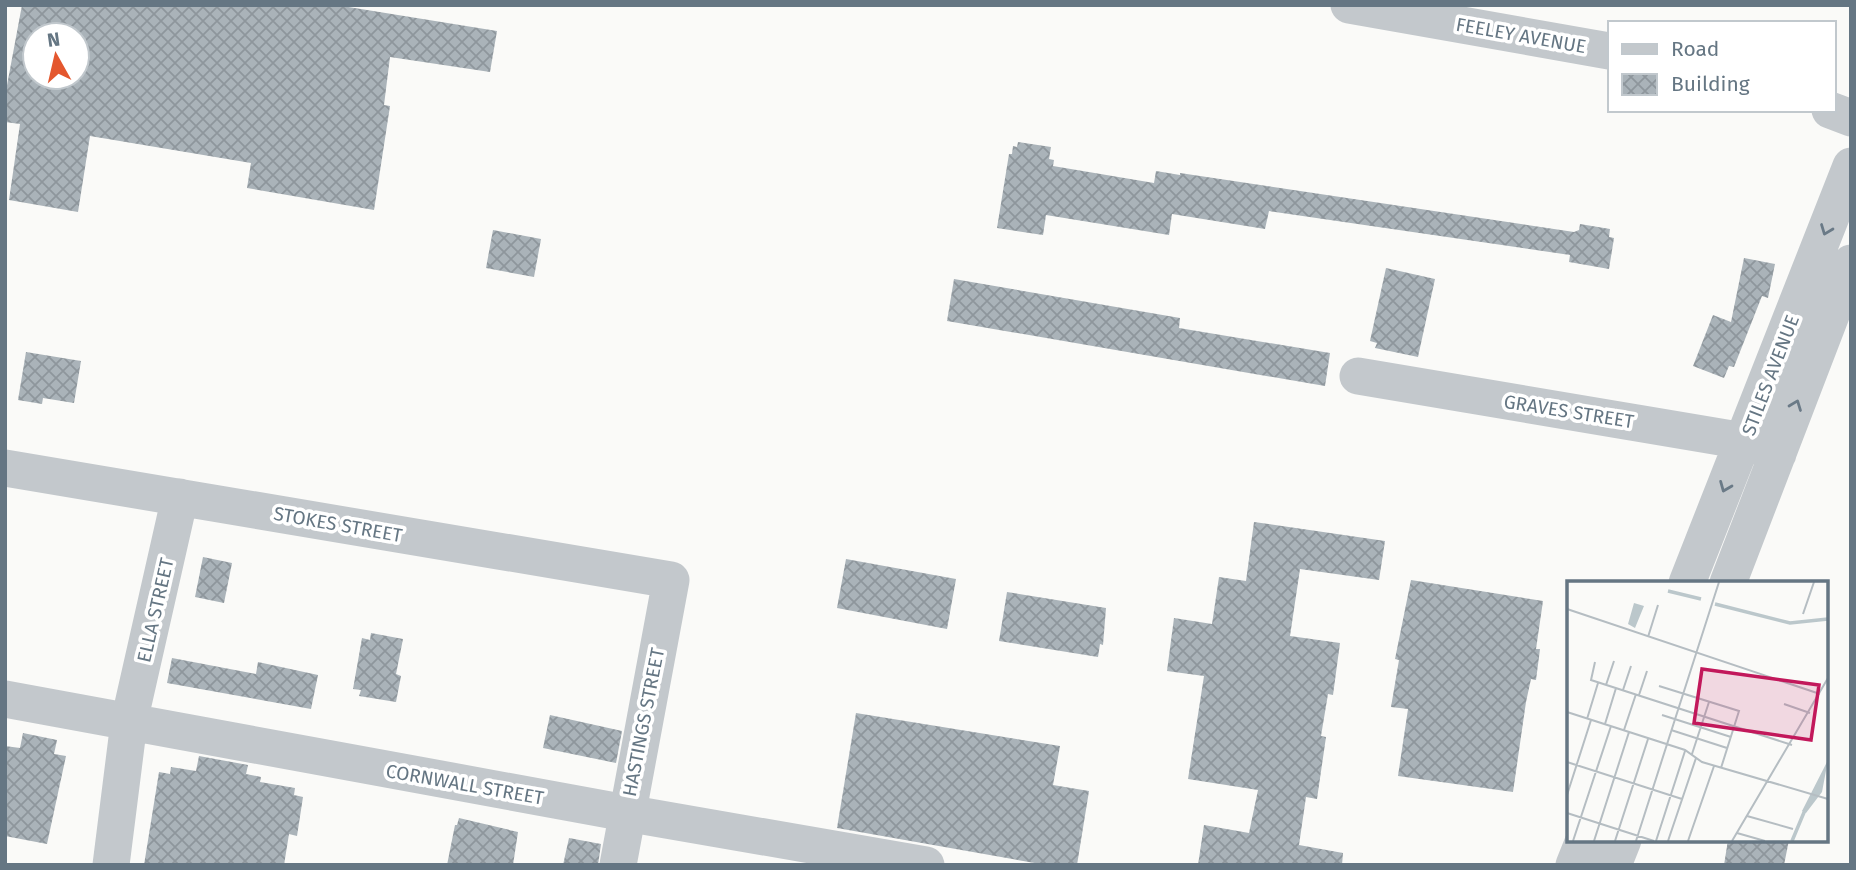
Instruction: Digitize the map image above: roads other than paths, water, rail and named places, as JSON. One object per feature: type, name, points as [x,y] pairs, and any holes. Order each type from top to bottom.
[{"type":"street","name":"FEELEY AVENUE","points":[[1349,5],[1608,51]]},
{"type":"street","name":"STILES AVENUE","points":[[1688,581],[1851,166]]},
{"type":"street","name":"STILES AVENUE","points":[[1729,581],[1851,263]]},
{"type":"street","name":"GRAVES STREET","points":[[1359,376],[1744,440],[1778,454]]},
{"type":"street","name":"STOKES STREET","points":[[5,468],[671,580]]},
{"type":"street","name":"ELLA STREET","points":[[111,865],[129,722],[180,497]]},
{"type":"street","name":"HASTINGS STREET","points":[[618,865],[625,813],[671,580]]},
{"type":"street","name":"CORNWALL STREET","points":[[5,699],[625,813],[926,865]]},
{"type":"street","points":[[1574,865],[1583,842]]},
{"type":"street","points":[[1613,865],[1622,842]]}]
